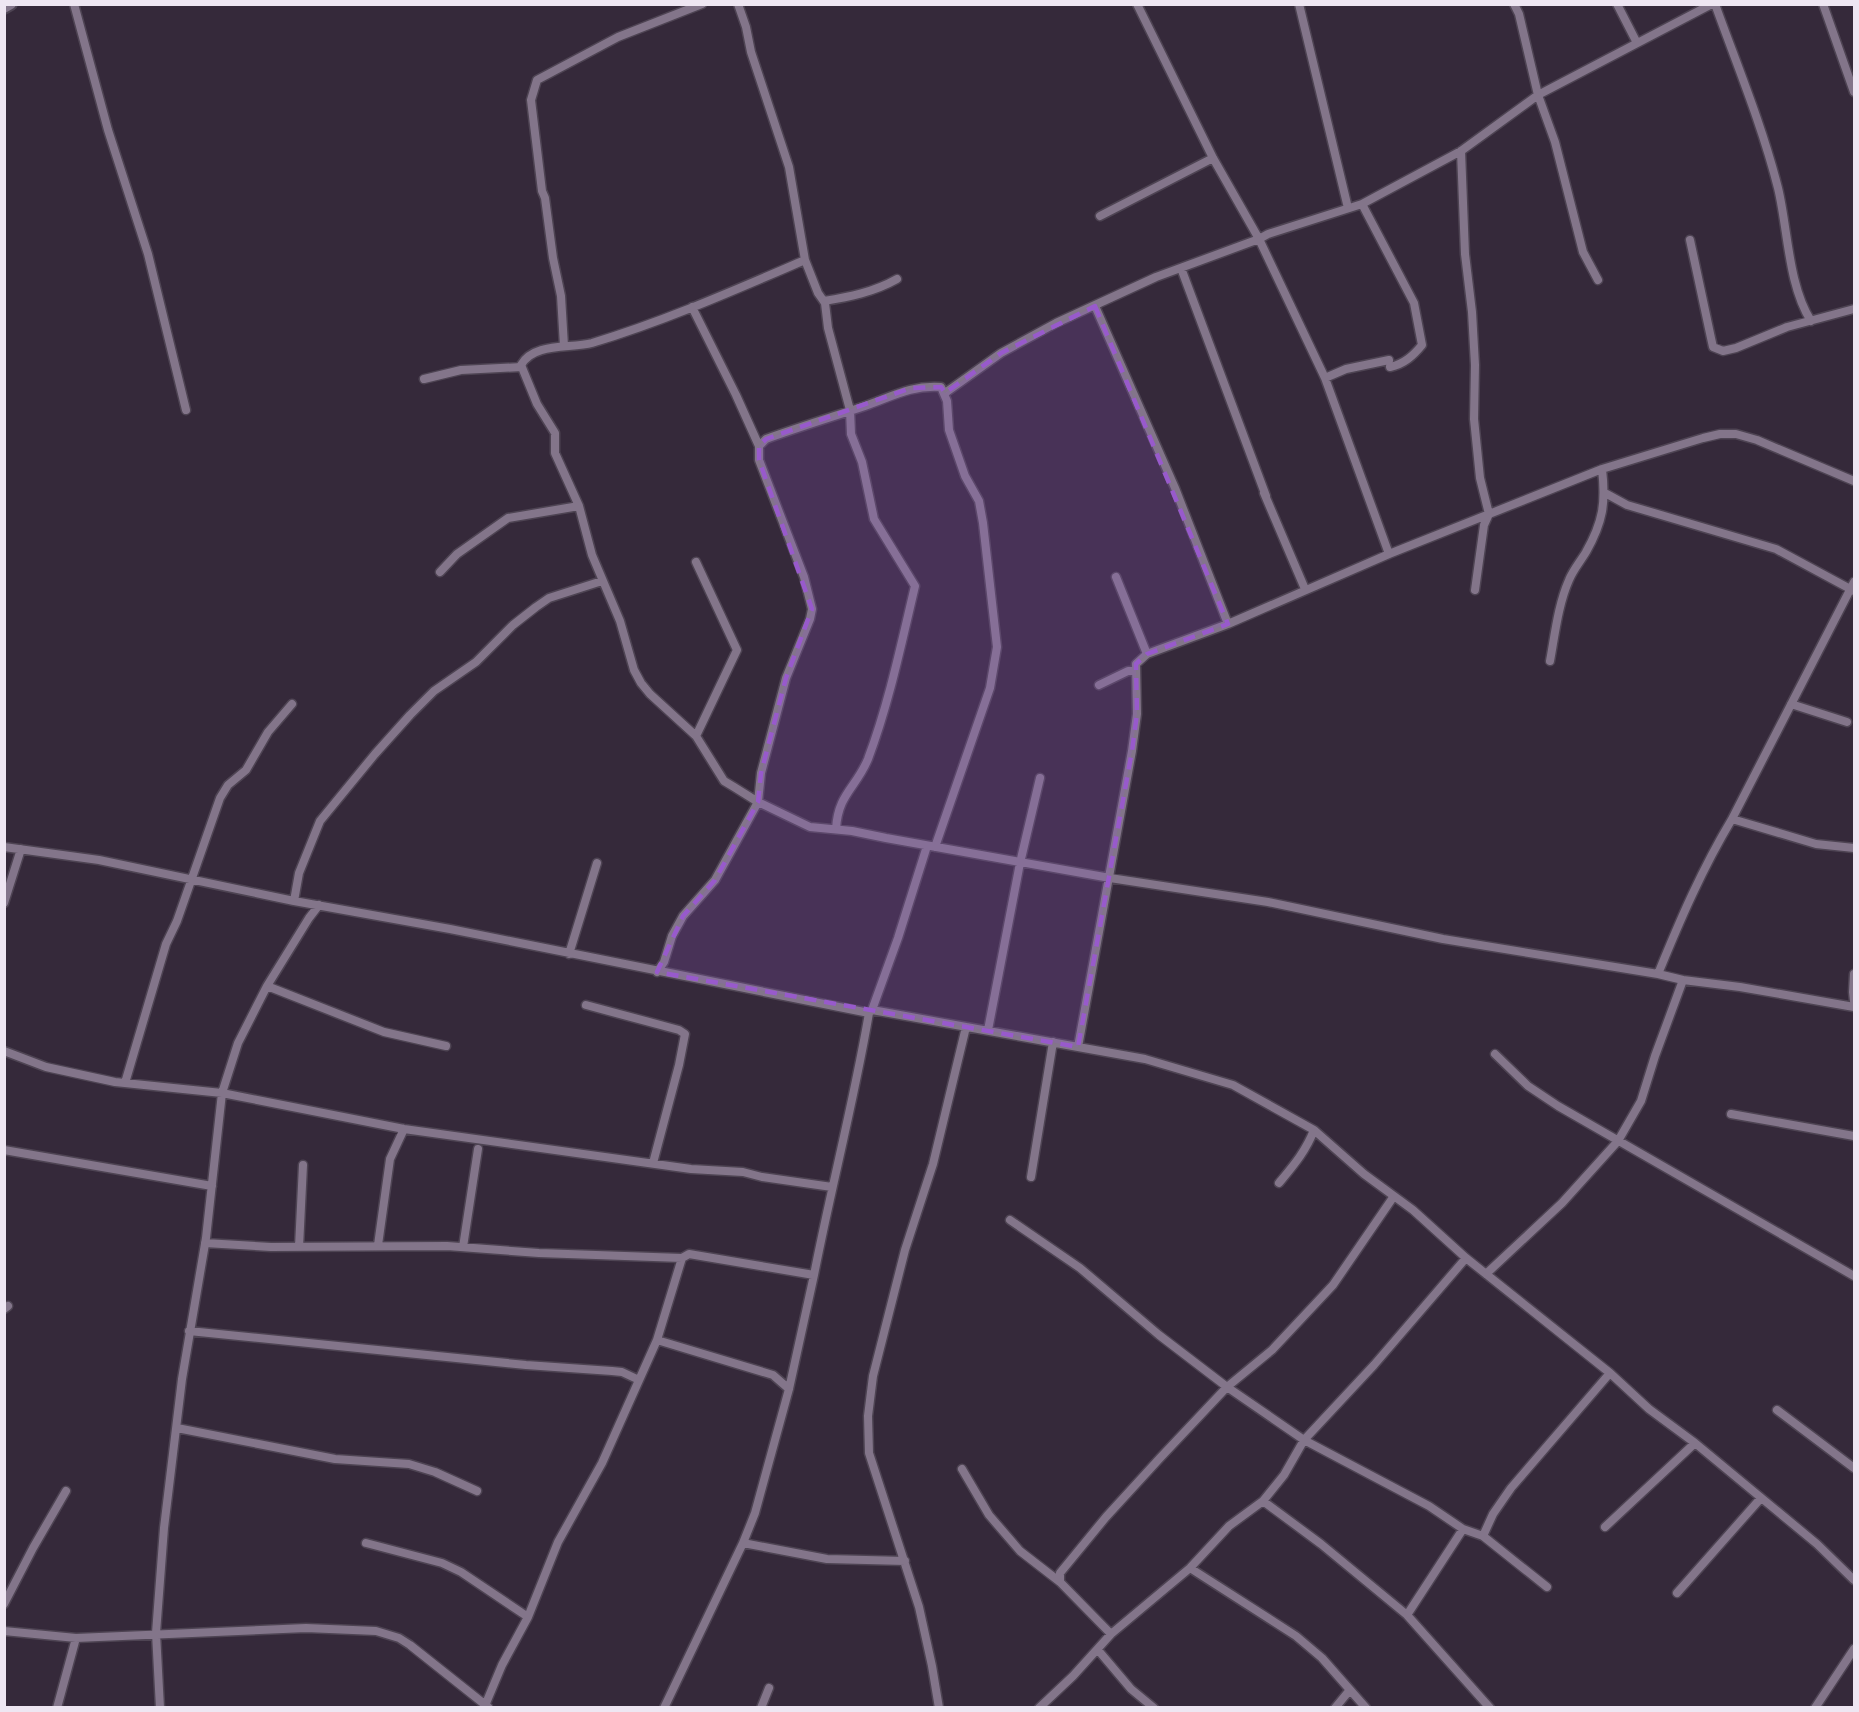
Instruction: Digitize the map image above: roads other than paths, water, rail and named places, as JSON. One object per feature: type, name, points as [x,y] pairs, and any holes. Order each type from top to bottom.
[{"type":"street","points":[[4,8],[11,4]]},
{"type":"street","points":[[75,4],[108,130],[148,254],[186,410]]},
{"type":"street","points":[[564,346],[561,296],[542,191],[531,100],[537,80],[618,37],[702,4]]},
{"type":"street","points":[[738,4],[751,52],[789,167],[805,260],[818,294],[824,301],[828,328],[850,410],[851,434],[862,462],[874,519],[915,586],[884,710],[867,761],[840,805],[836,829]]},
{"type":"street","points":[[1137,4],[1213,158],[1259,239],[1324,378],[1389,554]]},
{"type":"street","points":[[1299,4],[1348,208]]},
{"type":"street","points":[[1514,4],[1519,14],[1538,95],[1556,142],[1583,252],[1598,280]]},
{"type":"street","points":[[1617,4],[1637,43]]},
{"type":"street","points":[[945,393],[1001,353],[1056,323],[1181,268],[1362,204],[1461,151],[1538,95],[1713,4],[1766,145],[1778,190],[1800,300],[1811,321]]},
{"type":"street","points":[[1823,4],[1854,92]]},
{"type":"street","points":[[1461,151],[1475,364],[1474,418],[1480,478],[1490,514],[1484,525],[1475,590]]},
{"type":"street","points":[[1100,216],[1213,158]]},
{"type":"street","points":[[1324,378],[1346,369],[1389,363],[1399,365],[1422,345],[1414,303],[1362,204]]},
{"type":"street","points":[[1690,240],[1713,347],[1723,351],[1736,348],[1787,327],[1854,309]]},
{"type":"street","points":[[424,379],[461,370],[522,367],[524,359],[535,352],[589,344],[716,299],[805,260]]},
{"type":"street","points":[[1181,268],[1266,496]]},
{"type":"street","points":[[824,301],[873,290],[897,279]]},
{"type":"street","points":[[1095,306],[1174,488],[1228,624]]},
{"type":"street","points":[[657,972],[664,962],[672,936],[683,916],[715,880],[758,802],[760,773],[786,678],[812,609],[804,577],[759,460],[759,446],[736,394],[692,307]]},
{"type":"street","points":[[521,365],[537,404],[555,434],[555,453],[579,506],[602,581],[620,621],[634,670],[641,683],[696,736],[724,781],[758,802],[810,827],[852,831],[1020,863],[1268,902],[1443,939],[1658,974],[1683,981],[1740,987],[1854,1007]]},
{"type":"street","points":[[664,1707],[743,1543],[755,1513],[789,1389],[870,1011],[990,688],[997,647],[979,501],[965,476],[949,430],[945,393],[942,387],[911,388],[766,439],[759,446]]},
{"type":"street","points":[[1239,430],[1305,589]]},
{"type":"street","points":[[1078,1047],[1110,878],[1137,714],[1135,671],[1139,659],[1228,624],[1389,554],[1602,469],[1703,438],[1720,434],[1736,434],[1757,440],[1854,481]]},
{"type":"street","points":[[1550,661],[1561,605],[1569,579],[1598,530],[1604,510],[1605,493],[1602,469]]},
{"type":"street","points":[[1605,493],[1627,505],[1776,549],[1853,587],[1732,819],[1711,854],[1658,974]]},
{"type":"street","points":[[1182,495],[1228,624]]},
{"type":"street","points":[[440,572],[457,554],[508,518],[579,506]]},
{"type":"street","points":[[696,562],[737,651],[696,736]]},
{"type":"street","points":[[1116,577],[1147,654]]},
{"type":"street","points":[[294,901],[299,873],[320,821],[375,754],[434,691],[476,662],[506,631],[549,598],[602,581]]},
{"type":"street","points":[[1099,685],[1128,671],[1135,671]]},
{"type":"street","points":[[125,1083],[166,944],[177,921],[220,798],[228,785],[246,770],[268,732],[292,704]]},
{"type":"street","points":[[1791,704],[1847,722]]},
{"type":"street","points":[[988,1030],[1020,863],[1040,778]]},
{"type":"street","points":[[1732,819],[1816,844],[1854,848]]},
{"type":"street","points":[[4,847],[99,860],[294,901],[450,929],[657,972],[1145,1059],[1233,1085],[1314,1130],[1364,1174],[1413,1210],[1466,1258],[1534,1314],[1610,1373],[1649,1409],[1695,1443],[1817,1544],[1854,1580]]},
{"type":"street","points":[[4,903],[21,849]]},
{"type":"street","points":[[569,954],[597,863]]},
{"type":"street","points":[[160,1707],[156,1634],[163,1538],[189,1331],[205,1243],[222,1093],[238,1043],[267,986],[319,905]]},
{"type":"street","points":[[1854,974],[1854,1001]]},
{"type":"street","points":[[1486,1274],[1563,1203],[1618,1141],[1641,1101],[1683,981]]},
{"type":"street","points":[[267,986],[384,1032],[446,1047]]},
{"type":"street","points":[[586,1005],[679,1030],[685,1034],[653,1163]]},
{"type":"street","points":[[939,1707],[919,1607],[869,1453],[868,1416],[873,1376],[905,1250],[933,1164],[966,1026]]},
{"type":"street","points":[[1031,1177],[1053,1042]]},
{"type":"street","points":[[4,1051],[46,1067],[125,1083],[222,1093],[404,1129],[691,1169],[743,1172],[832,1187]]},
{"type":"street","points":[[1495,1054],[1528,1086],[1618,1141],[1854,1276]]},
{"type":"street","points":[[1731,1114],[1854,1136]]},
{"type":"street","points":[[378,1245],[390,1159],[404,1129]]},
{"type":"street","points":[[1279,1183],[1297,1162],[1314,1130]]},
{"type":"street","points":[[463,1247],[478,1149]]},
{"type":"street","points":[[4,1150],[212,1186]]},
{"type":"street","points":[[299,1247],[303,1165]]},
{"type":"street","points":[[1060,1582],[1060,1573],[1106,1517],[1227,1387],[1272,1350],[1333,1285],[1394,1196]]},
{"type":"street","points":[[1010,1220],[1080,1268],[1159,1335],[1227,1387],[1304,1440],[1429,1506],[1463,1529],[1483,1536],[1547,1587]]},
{"type":"street","points":[[205,1243],[299,1247],[378,1245],[463,1247],[539,1253],[682,1258],[689,1254],[814,1275]]},
{"type":"street","points":[[4,1631],[76,1638],[306,1628],[376,1631],[399,1638],[410,1645],[486,1707],[502,1665],[528,1617],[558,1542],[602,1463],[657,1340],[682,1258]]},
{"type":"street","points":[[1040,1707],[1098,1650],[1111,1634],[1190,1568],[1229,1526],[1263,1501],[1284,1475],[1304,1440],[1374,1365],[1466,1258]]},
{"type":"street","points":[[189,1331],[515,1364],[622,1372],[639,1380]]},
{"type":"street","points":[[657,1340],[773,1375],[789,1389]]},
{"type":"street","points":[[1483,1536],[1493,1514],[1510,1488],[1610,1373]]},
{"type":"street","points":[[1777,1410],[1854,1468]]},
{"type":"street","points":[[177,1428],[335,1459],[409,1464],[435,1472],[477,1491]]},
{"type":"street","points":[[1605,1527],[1695,1443]]},
{"type":"street","points":[[962,1469],[990,1515],[1020,1551],[1060,1582],[1111,1634]]},
{"type":"street","points":[[4,1604],[66,1491]]},
{"type":"street","points":[[1677,1593],[1761,1498]]},
{"type":"street","points":[[1263,1501],[1321,1544],[1407,1615],[1490,1707]]},
{"type":"street","points":[[1407,1615],[1463,1529]]},
{"type":"street","points":[[366,1543],[442,1563],[461,1572],[528,1617]]},
{"type":"street","points":[[743,1543],[826,1559],[905,1561]]},
{"type":"street","points":[[1190,1568],[1296,1636],[1322,1658],[1349,1691],[1366,1707]]},
{"type":"street","points":[[57,1707],[76,1638]]},
{"type":"street","points":[[1098,1650],[1131,1689],[1154,1707]]},
{"type":"street","points":[[1815,1707],[1854,1650]]},
{"type":"street","points":[[761,1707],[769,1688]]},
{"type":"street","points":[[1335,1707],[1349,1691]]}]
